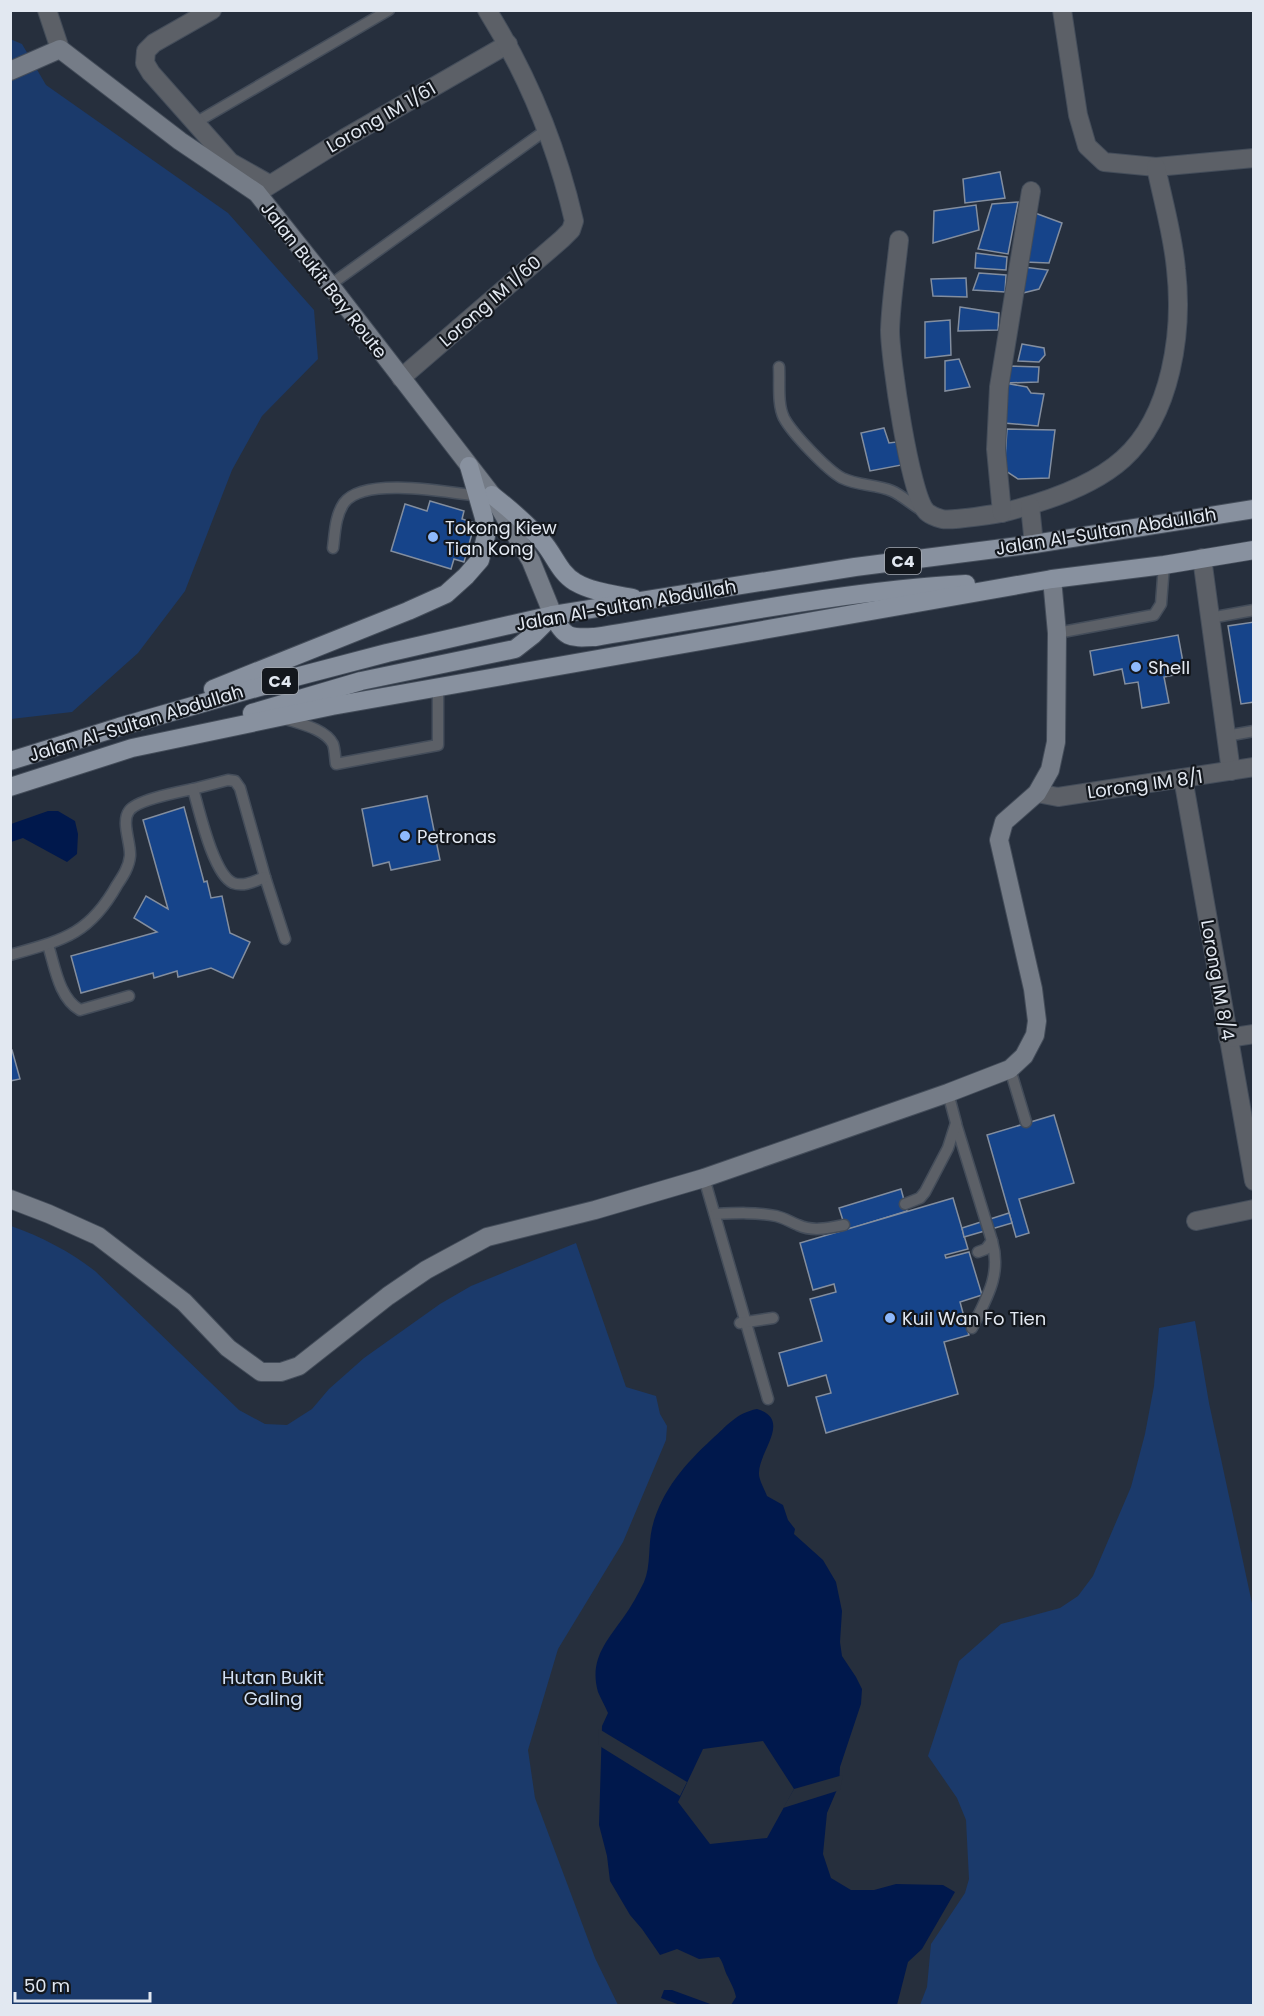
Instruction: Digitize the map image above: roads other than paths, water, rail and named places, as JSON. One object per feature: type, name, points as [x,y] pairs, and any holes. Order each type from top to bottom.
[{"type":"main road","points":[[485,495],[525,521],[546,545],[563,572],[574,582],[594,591],[646,600]]},
{"type":"main road","points":[[119,727],[446,594],[480,560],[486,536],[485,495]]},
{"type":"main road","name":"Jalan Al-Sultan Abdullah","points":[[10,760],[284,680],[387,653],[554,615],[855,567],[1034,543],[1254,509]]},
{"type":"main road","name":"Jalan Al-Sultan Abdullah","points":[[10,787],[132,748],[332,706],[1052,579],[1164,565],[1254,550]]},
{"type":"main road","points":[[132,748],[361,681],[515,649],[554,615],[561,631],[571,638],[595,637],[906,589],[1052,579]]},
{"type":"street","points":[[10,71],[60,49],[47,10]]},
{"type":"street","points":[[212,10],[154,43],[146,51],[145,63],[151,73],[230,162],[263,188]]},
{"type":"street","points":[[487,10],[508,44],[546,130]]},
{"type":"street","points":[[1062,10],[1078,115],[1086,146],[1104,162],[1156,167],[1250,159]]},
{"type":"street","name":"Lorong IM 1/61","points":[[263,188],[508,44]]},
{"type":"street","name":"Jalan Bukit Bay Route","points":[[60,49],[180,141],[263,188],[330,285],[469,466],[485,495],[531,561],[554,615]]},
{"type":"street","name":"Lorong IM 1/60","points":[[401,378],[570,230],[574,221],[546,130]]},
{"type":"street","points":[[899,240],[890,328],[891,357],[911,468],[920,501],[926,512],[941,519],[1002,513],[1030,506],[1082,486],[1109,470],[1124,458],[1144,436],[1161,402],[1176,348],[1178,328],[1176,269],[1156,167]]},
{"type":"street","points":[[1002,513],[996,449],[999,387],[1031,191]]},
{"type":"street","points":[[1030,506],[1034,543]]},
{"type":"street","points":[[1202,558],[1231,771]]},
{"type":"street","points":[[10,1199],[98,1236],[184,1302],[228,1348],[261,1372],[281,1371],[299,1366],[388,1296],[426,1270],[487,1237],[595,1210],[704,1178],[948,1093],[1010,1069],[1024,1056],[1035,1035],[1037,1021],[1033,989],[999,840],[1004,822],[1037,793],[1050,770],[1056,742],[1057,633],[1052,579]]},
{"type":"street","name":"Lorong IM 8/1","points":[[1037,793],[1058,796],[1254,767]]},
{"type":"street","name":"Lorong IM 8/4","points":[[1183,778],[1228,1038],[1248,1122],[1254,1181]]},
{"type":"street","points":[[1228,1038],[1254,1034]]},
{"type":"street","points":[[1196,1221],[1254,1209]]},
{"type":"lane","points":[[195,123],[389,10]]},
{"type":"lane","points":[[330,285],[546,130]]},
{"type":"lane","points":[[779,367],[784,418],[828,468],[842,478],[894,492],[926,512]]},
{"type":"lane","points":[[333,548],[338,514],[345,502],[354,494],[382,487],[485,495]]},
{"type":"lane","points":[[1057,633],[1154,615],[1161,604],[1164,565]]},
{"type":"lane","points":[[1210,618],[1254,610]]},
{"type":"lane","points":[[282,718],[326,736],[333,745],[336,764],[438,745],[438,686]]},
{"type":"lane","points":[[1226,736],[1254,731]]},
{"type":"lane","points":[[10,955],[48,945],[76,933],[92,920],[108,901],[128,866],[130,855],[126,816],[129,809],[135,805],[228,780],[235,781],[240,788],[285,939]]},
{"type":"lane","points":[[193,789],[221,871],[232,882],[243,885],[265,877]]},
{"type":"lane","points":[[48,945],[64,995],[71,1005],[80,1011],[129,996]]},
{"type":"lane","points":[[1010,1069],[1026,1122]]},
{"type":"lane","points":[[948,1093],[996,1256],[992,1288],[972,1328]]},
{"type":"lane","points":[[905,1204],[920,1198],[925,1192],[948,1148],[956,1123]]},
{"type":"lane","points":[[704,1178],[742,1323],[768,1399]]},
{"type":"lane","points":[[715,1214],[739,1212],[776,1216],[786,1218],[800,1226],[820,1229],[844,1225]]},
{"type":"lane","points":[[978,1252],[986,1249],[992,1241]]},
{"type":"lane","points":[[742,1323],[773,1318]]},
{"type":"place","name":"Tokong Kiew Tian Kong","points":[[433,537]]},
{"type":"place","name":"Shell","points":[[1136,667]]},
{"type":"place","name":"Petronas","points":[[405,836]]},
{"type":"place","name":"Kuil Wan Fo Tien","points":[[890,1318]]},
{"type":"park label","name":"Hutan Bukit Galing","points":[[273,1687]]}]
